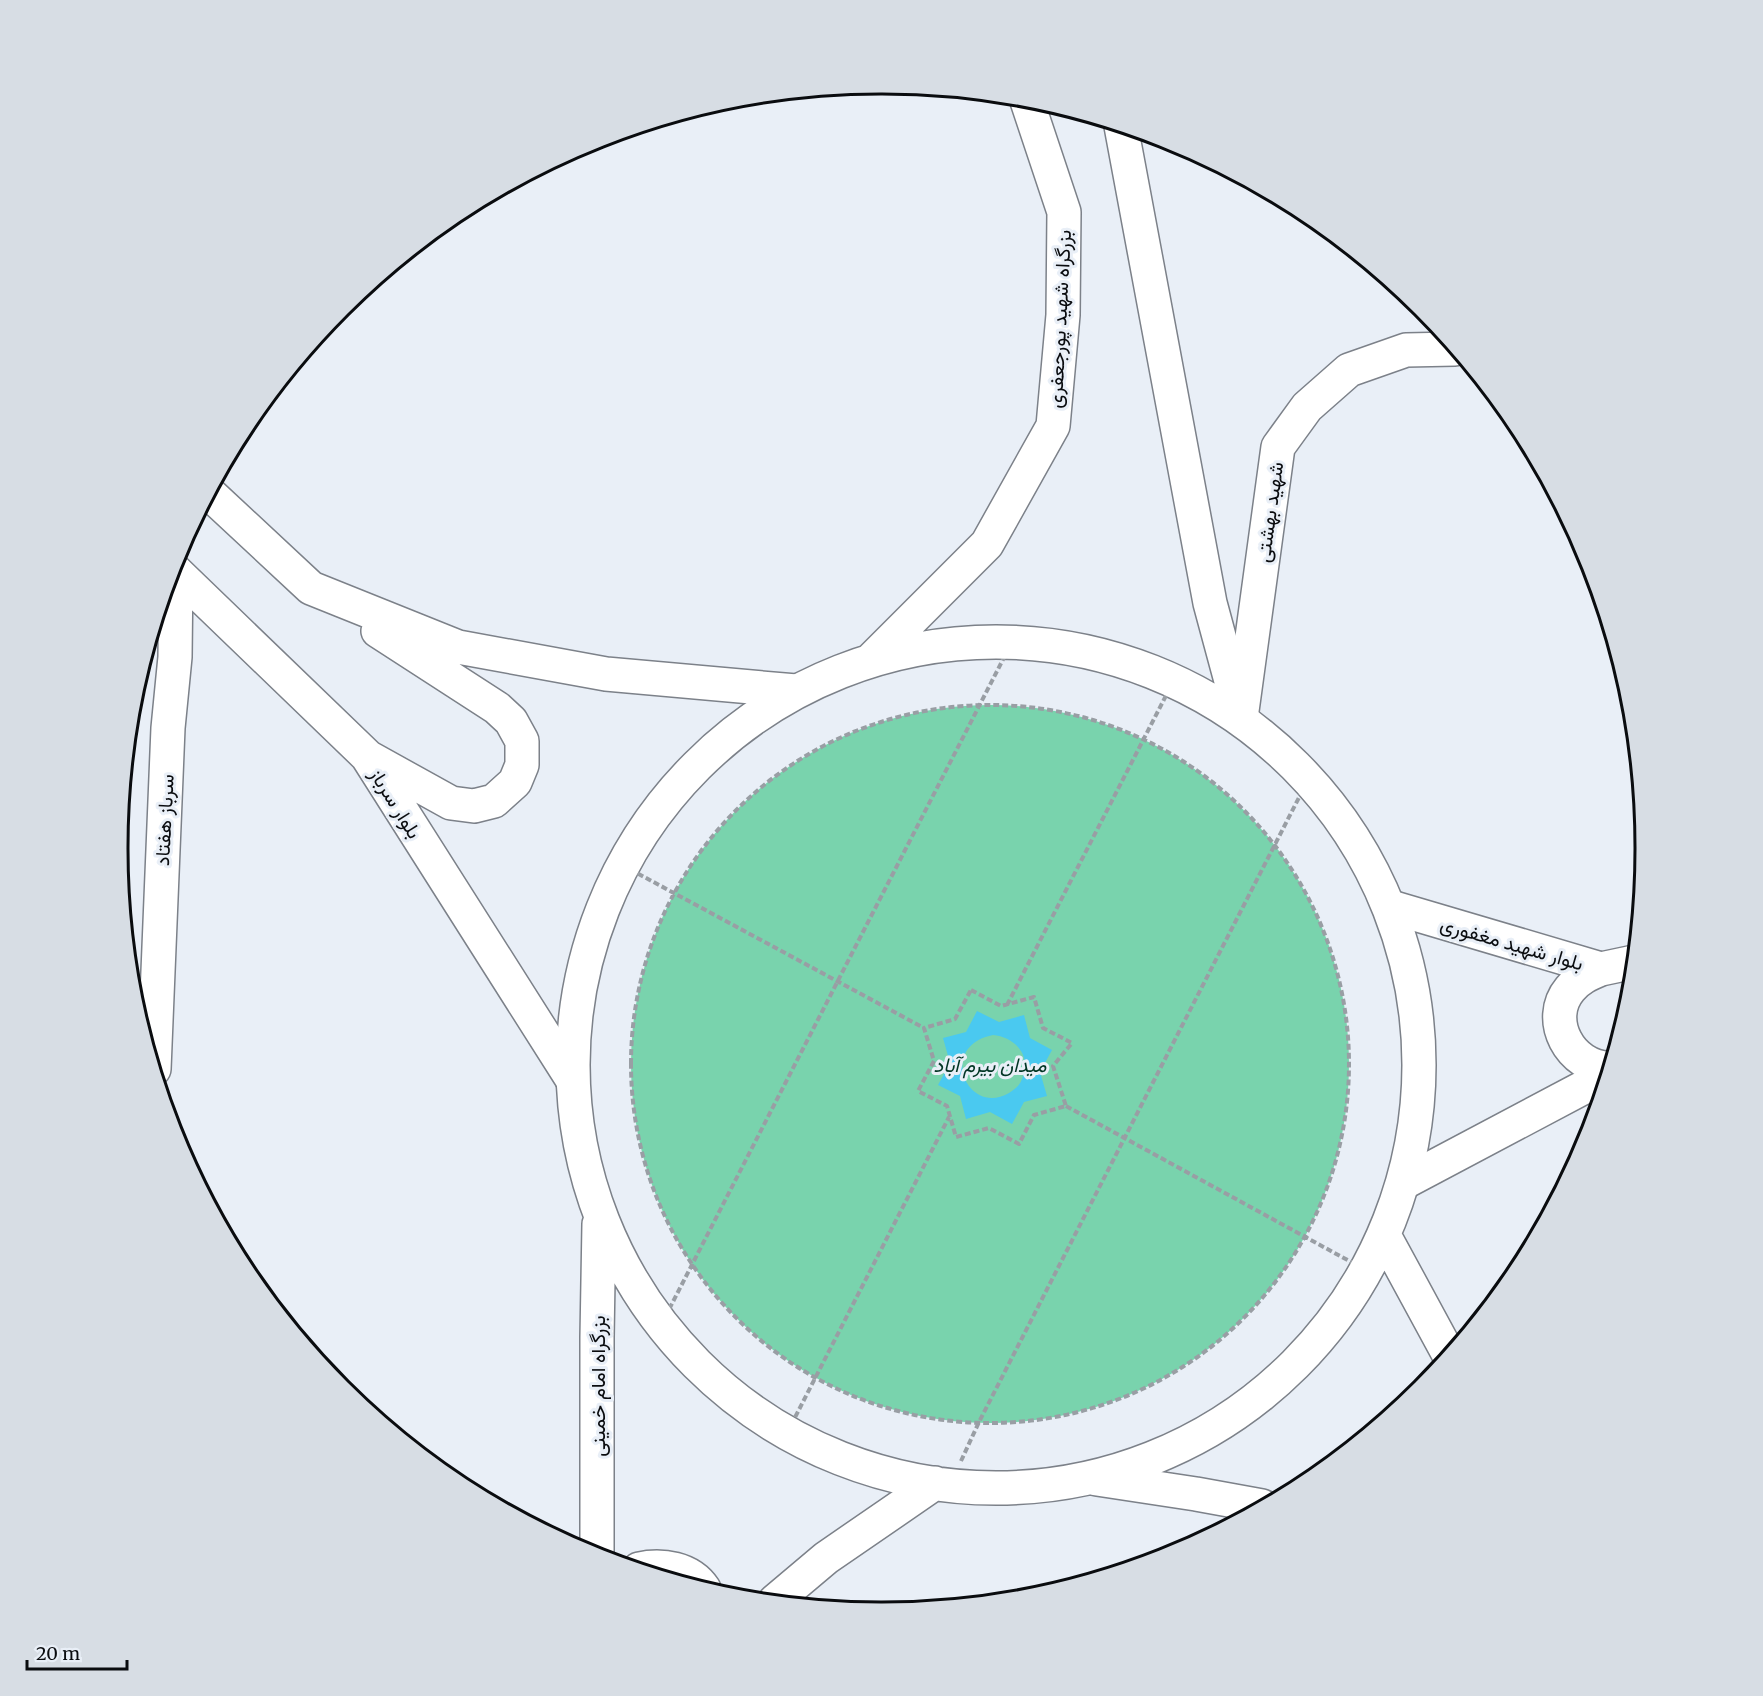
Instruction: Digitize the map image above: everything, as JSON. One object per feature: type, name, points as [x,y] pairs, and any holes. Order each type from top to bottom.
[{"type":"main road","name":"بزرگراه شهید پورجعفری","points":[[870,661],[987,543],[1053,426],[1063,315],[1064,212],[1030,109]]},
{"type":"main road","points":[[1122,134],[1210,603],[1241,718]]},
{"type":"main road","name":"شهید بهشتی","points":[[1241,718],[1278,447],[1307,407],[1349,370],[1406,350],[1446,349]]},
{"type":"main road","points":[[215,498],[311,588],[497,708],[511,721],[522,741],[522,765],[515,782],[494,801],[474,806],[451,802],[367,756]]},
{"type":"main road","name":"بلوار سرباز","points":[[179,575],[367,756],[572,1079]]},
{"type":"main road","points":[[311,588],[458,647],[606,674],[796,691]]},
{"type":"main road","name":"سرباز هفتاد","points":[[155,1046],[167,740],[175,657],[174,589]]},
{"type":"main road","points":[[1012,642],[1068,648],[1122,660],[1174,680],[1241,718],[1277,746],[1309,778],[1347,826],[1369,861],[1391,907],[1410,967],[1420,1029],[1421,1092],[1405,1182],[1385,1237],[1368,1271],[1328,1330],[1278,1381],[1221,1424],[1158,1456],[1090,1478],[1043,1485],[996,1488],[942,1484],[884,1473],[834,1456],[787,1433],[740,1402],[698,1366],[661,1325],[637,1291],[616,1255],[599,1217],[580,1149],[572,1079],[575,1009],[591,934],[622,865],[655,812],[696,765],[743,725],[796,691],[870,661],[941,645],[1012,642]]},
{"type":"main road","name":"بلوار شهید مغفوری","points":[[1391,907],[1601,969],[1626,964]]},
{"type":"main road","points":[[1601,969],[1583,976],[1568,991],[1561,1009],[1560,1029],[1568,1047],[1582,1060],[1602,1068]]},
{"type":"main road","points":[[1405,1182],[1598,1080]]},
{"type":"main road","name":"بزرگراه امام خمینی","points":[[597,1546],[599,1217]]},
{"type":"main road","points":[[1385,1237],[1445,1348]]},
{"type":"main road","points":[[1090,1478],[1252,1504]]},
{"type":"main road","points":[[783,1595],[826,1558],[942,1484]]},
{"type":"main road","points":[[653,1566],[680,1570],[691,1577]]},
{"type":"path","points":[[661,1325],[1012,642]]},
{"type":"path","points":[[1007,1005],[1174,680]]},
{"type":"path","points":[[980,706],[1018,707],[1053,711],[1088,719],[1143,740],[1179,759],[1213,783],[1240,806],[1275,845],[1304,888],[1320,920],[1342,987],[1348,1022],[1349,1092],[1345,1127],[1337,1161],[1325,1194],[1305,1237],[1273,1286],[1250,1312],[1196,1358],[1166,1376],[1123,1396],[1067,1413],[1032,1419],[979,1422],[927,1416],[859,1397],[816,1377],[767,1345],[717,1296],[692,1265],[676,1239],[648,1174],[633,1106],[630,1071],[633,1024],[644,967],[657,929],[674,893],[696,859],[731,816],[784,770],[846,736],[879,723],[913,714],[980,706]]},
{"type":"path","points":[[942,1484],[979,1422],[1309,778]]},
{"type":"path","points":[[622,865],[924,1028],[956,1019],[971,990],[1001,1006],[1034,997],[1043,1028],[1072,1043],[1053,1066],[1066,1106],[1368,1271]]},
{"type":"path","points":[[924,1028],[934,1061],[918,1091],[947,1106],[956,1137],[988,1128],[1019,1144],[1034,1115],[1066,1106]]},
{"type":"path","points":[[787,1433],[950,1116]]},
{"type":"green space","name":"میدان بیرم آباد","points":[[990,705],[1060,712],[1127,733],[1189,766],[1244,810],[1288,865],[1321,927],[1342,994],[1349,1064],[1342,1134],[1321,1201],[1288,1263],[1244,1318],[1189,1362],[1127,1395],[1060,1416],[990,1423],[920,1416],[853,1395],[791,1362],[736,1318],[692,1263],[659,1201],[638,1134],[631,1064],[638,994],[659,927],[692,865],[736,810],[791,766],[853,733],[920,712]]},
{"type":"water","points":[[977,1011],[999,1022],[1024,1015],[1030,1038],[1052,1050],[1040,1072],[1047,1096],[1024,1102],[1012,1124],[990,1112],[966,1119],[960,1096],[938,1085],[950,1063],[943,1038],[966,1032]],"holes":[[[993,1035],[1001,1036],[1014,1043],[1023,1054],[1025,1068],[1022,1079],[1018,1086],[1009,1093],[994,1098],[981,1096],[971,1088],[964,1077],[962,1065],[966,1052],[976,1042]]]}]
